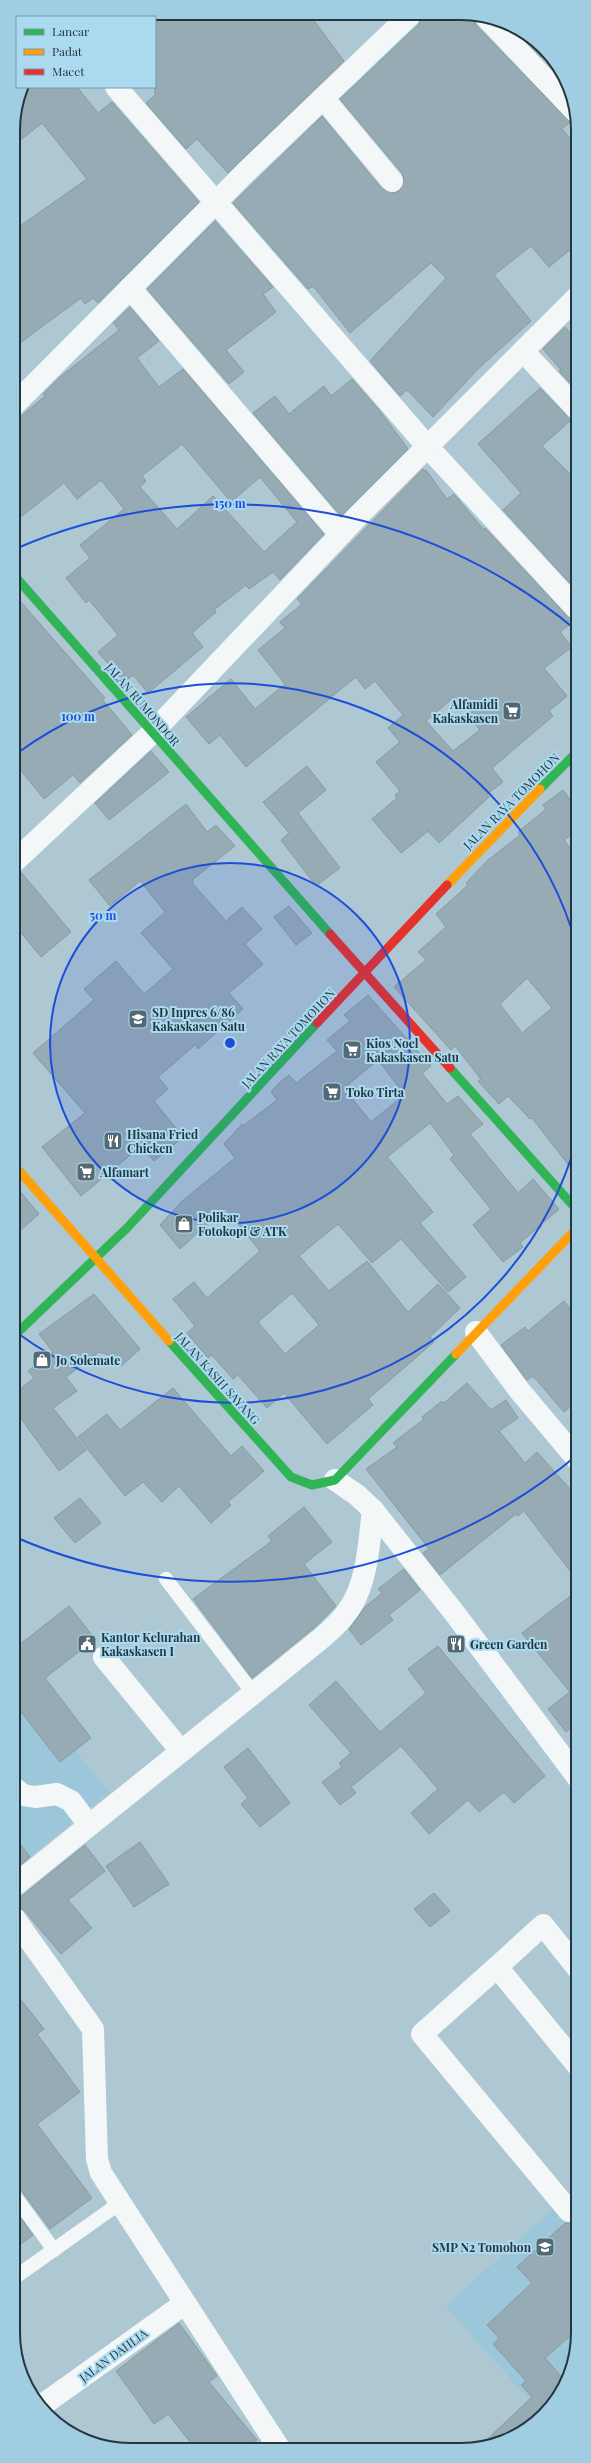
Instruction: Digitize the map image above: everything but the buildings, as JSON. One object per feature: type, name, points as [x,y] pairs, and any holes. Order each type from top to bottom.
[{"type":"main road","name":"JALAN RUMONDOR","points":[[20,582],[254,849],[571,1203]]},
{"type":"main road","name":"JALAN RAYA TOMOHON","points":[[20,1330],[95,1260],[224,1126],[460,869],[571,758]]},
{"type":"main road","name":"JALAN KASIH SAYANG","points":[[20,1172],[95,1260],[290,1476],[303,1485],[319,1485],[335,1480]]},
{"type":"main road","points":[[335,1480],[571,1234]]},
{"type":"street","points":[[20,399],[217,202],[405,20]]},
{"type":"street","points":[[494,25],[567,103]]},
{"type":"street","points":[[117,88],[427,446],[571,602]]},
{"type":"street","points":[[323,98],[392,181]]},
{"type":"street","points":[[130,288],[340,534]]},
{"type":"street","points":[[20,856],[152,733],[340,534],[571,303]]},
{"type":"street","points":[[523,350],[571,402]]},
{"type":"street","points":[[476,1332],[519,1390],[571,1452]]},
{"type":"street","points":[[335,1480],[373,1510],[456,1614],[571,1769]]},
{"type":"street","points":[[20,1881],[335,1625],[352,1606],[363,1578],[373,1510]]},
{"type":"street","points":[[104,1657],[181,1751]]},
{"type":"street","points":[[20,1793],[23,1795],[35,1797],[57,1794],[71,1801],[89,1825]]},
{"type":"street","points":[[568,2213],[422,2034],[543,1925],[571,1960]]},
{"type":"street","points":[[20,1926],[93,2029],[97,2159],[101,2173],[184,2304],[276,2443]]},
{"type":"street","points":[[497,1968],[571,2058]]},
{"type":"street","name":"JALAN DAHLIA","points":[[45,2403],[184,2304]]},
{"type":"lane","points":[[166,1579],[253,1693]]},
{"type":"lane","points":[[20,2202],[54,2250]]},
{"type":"lane","points":[[20,2274],[120,2203]]},
{"type":"shaded area","points":[[23,1658],[37,1704],[109,1792],[20,1865],[20,1661]]},
{"type":"shaded area","name":"SMP N2 Tomohon","points":[[571,2193],[570,2347],[560,2382],[539,2411],[446,2306]]},
{"type":"traffic: fast","points":[[20,582],[330,934]]},
{"type":"traffic: fast","points":[[540,789],[571,758]]},
{"type":"traffic: fast","points":[[20,1330],[127,1228],[317,1023]]},
{"type":"traffic: fast","points":[[450,1068],[571,1203]]},
{"type":"traffic: fast","points":[[169,1341],[291,1477],[312,1485],[335,1480],[456,1354]]},
{"type":"traffic: slow","points":[[447,885],[540,789]]},
{"type":"traffic: slow","points":[[20,1172],[169,1341]]},
{"type":"traffic: slow","points":[[456,1354],[571,1234]]},
{"type":"traffic: jam","points":[[317,1023],[447,885]]},
{"type":"traffic: jam","points":[[330,934],[450,1068]]},
{"type":"place","name":"Alfamidi Kakaskasen","points":[[512,711]]},
{"type":"place","name":"SD Inpres 6/86 Kakaskasen Satu","points":[[138,1019]]},
{"type":"place","name":"Kios Noel Kakaskasen Satu","points":[[352,1050]]},
{"type":"place","name":"Toko Tirta","points":[[332,1092]]},
{"type":"place","name":"Hisana Fried Chicken","points":[[113,1141]]},
{"type":"place","name":"Alfamart","points":[[86,1172]]},
{"type":"place","name":"Polikar Fotokopi & ATK","points":[[184,1224]]},
{"type":"place","name":"Jo Solemate","points":[[42,1360]]},
{"type":"place","name":"Kantor Kelurahan Kakaskasen I","points":[[87,1644]]},
{"type":"place","name":"Green Garden","points":[[456,1644]]},
{"type":"place","name":"SMP N2 Tomohon","points":[[545,2247]]}]
